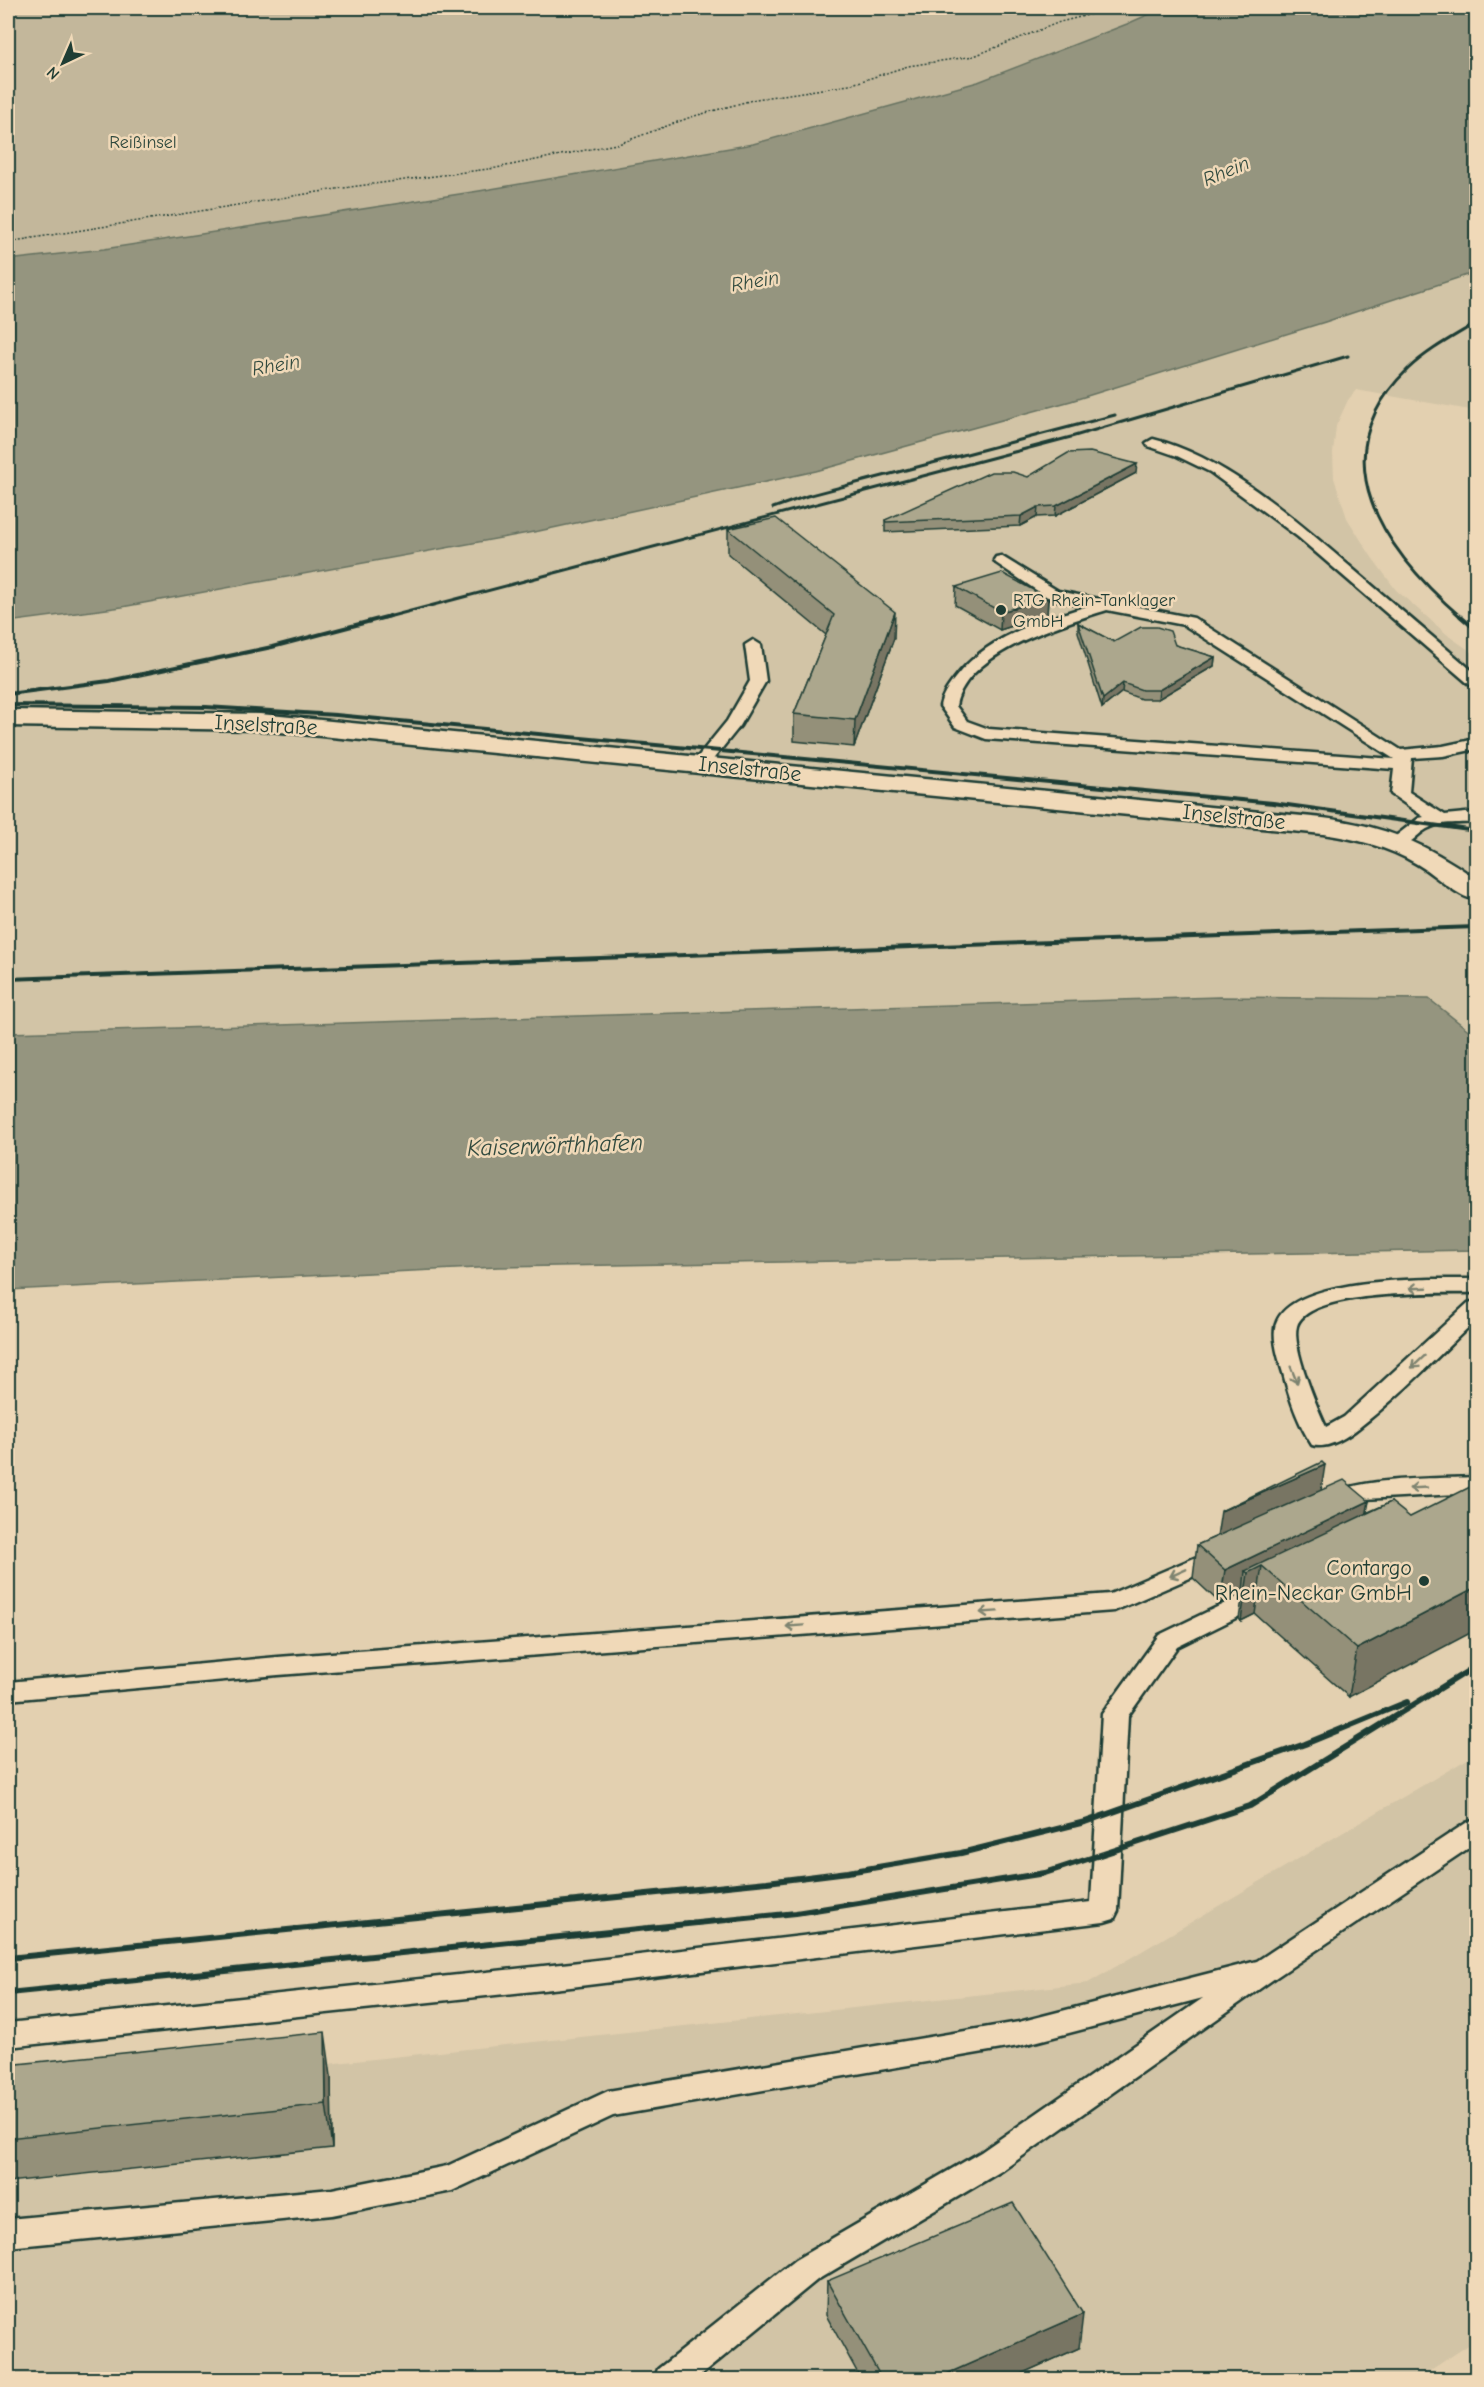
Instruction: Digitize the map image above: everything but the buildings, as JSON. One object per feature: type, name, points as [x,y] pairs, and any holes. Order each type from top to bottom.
[{"type":"street","name":"Inselstraße","points":[[8,718],[260,722],[1278,821],[1357,831],[1398,843],[1454,876],[1476,892]]},
{"type":"lane","points":[[1153,443],[1182,453],[1215,469],[1302,534],[1476,682]]},
{"type":"lane","points":[[1001,560],[1053,595],[1189,621],[1403,761]]},
{"type":"lane","points":[[1107,605],[1016,636],[994,648],[974,666],[949,696],[948,706],[961,724],[986,734],[1403,761]]},
{"type":"lane","points":[[700,764],[734,723],[758,681],[753,645]]},
{"type":"lane","points":[[1441,820],[1400,794],[1404,754],[1443,751],[1476,744]]},
{"type":"lane","points":[[1398,843],[1425,822],[1476,817]]},
{"type":"lane","points":[[1476,1286],[1347,1292],[1318,1299],[1296,1310],[1286,1325],[1290,1366],[1320,1440],[1352,1422],[1476,1308]]},
{"type":"lane","points":[[1307,1515],[1360,1491],[1476,1485]]},
{"type":"lane","points":[[8,1691],[278,1666],[1114,1602],[1243,1544]]},
{"type":"lane","points":[[8,2036],[571,1975],[1104,1911],[1115,1714],[1168,1641],[1293,1580]]},
{"type":"lane","points":[[670,2379],[806,2270],[992,2160],[1265,1970],[1476,1830]]},
{"type":"lane","points":[[8,2233],[332,2202],[452,2178],[608,2104],[1019,2034],[1265,1970]]},
{"type":"path","points":[[8,242],[38,239],[142,219],[354,186],[496,168],[600,148],[640,137],[692,117],[756,99],[849,85],[908,66],[974,56],[1060,22],[1116,8]]},
{"type":"shaded area","points":[[1476,272],[1476,411],[1356,390],[1348,400],[1336,426],[1333,453],[1334,478],[1347,518],[1371,556],[1396,590],[1450,637],[1476,655],[1476,1036],[1429,999],[1219,997],[8,1033],[8,621],[122,607],[539,531],[1325,322]]},
{"type":"shaded area","points":[[1476,1754],[1476,2340],[1417,2379],[8,2379],[8,2098],[1088,1983]]},
{"type":"green space","name":"Reißinsel","points":[[8,8],[1277,8],[1075,83],[8,293]]},
{"type":"water","name":"Rhein","points":[[1163,8],[1476,8],[1476,272],[1325,322],[1071,401],[816,471],[539,531],[122,607],[8,622],[8,260],[104,249],[479,191],[753,144],[978,82]]},
{"type":"water","name":"Kaiserwörthhafen","points":[[1219,997],[1429,999],[1476,1036],[1476,1250],[498,1267],[8,1290],[8,1033]]},
{"type":"railway","points":[[1462,618],[1408,563],[1387,533],[1372,501],[1365,469],[1367,436],[1381,402],[1416,362],[1476,323]]},
{"type":"railway","points":[[384,618],[1071,437],[1348,356]]},
{"type":"railway","points":[[773,508],[807,496],[1115,415]]},
{"type":"railway","points":[[8,694],[109,681],[272,647],[390,616]]},
{"type":"railway","points":[[1460,616],[1476,630]]},
{"type":"railway","points":[[8,705],[206,707],[336,715],[1273,803],[1476,831]]},
{"type":"railway","points":[[8,979],[1476,927]]},
{"type":"railway","points":[[8,1993],[796,1913],[1045,1873],[1250,1806],[1476,1666]]},
{"type":"railway","points":[[8,1958],[767,1882],[848,1872],[961,1853],[1085,1822],[1305,1744],[1407,1702]]},
{"type":"place","name":"RTG Rhein-Tanklager GmbH","points":[[1001,610]]},
{"type":"place","name":"Contargo Rhein-Neckar GmbH","points":[[1424,1581]]}]
